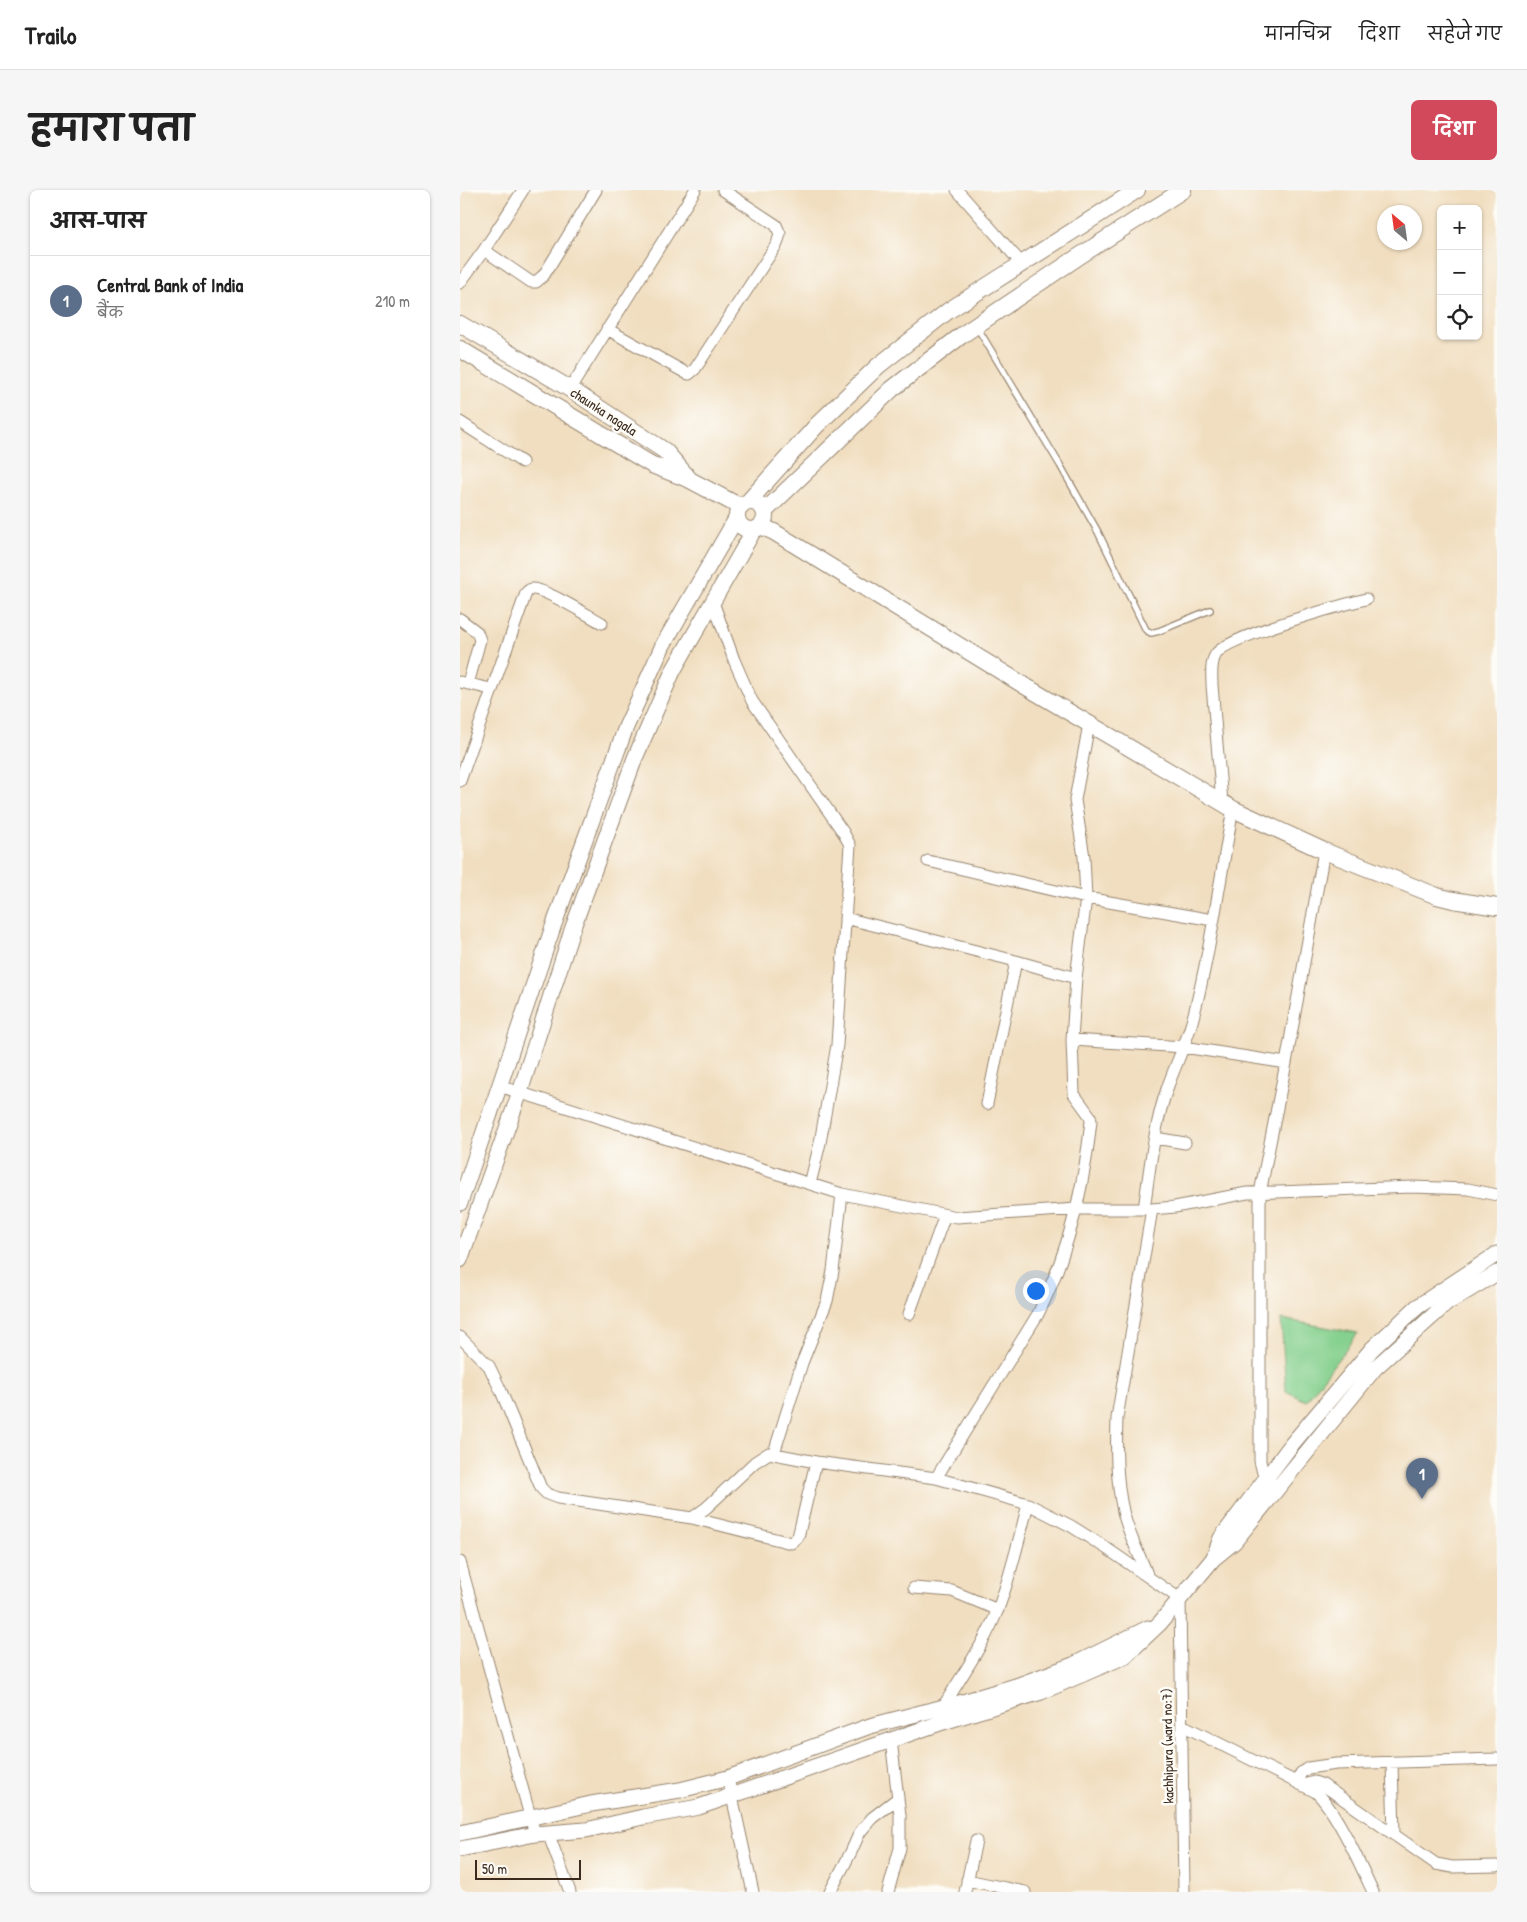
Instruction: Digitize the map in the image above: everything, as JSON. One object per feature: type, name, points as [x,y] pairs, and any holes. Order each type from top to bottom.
[{"type":"main road","points":[[1136,190],[948,311],[878,366],[817,425],[742,509],[743,527],[760,522],[892,389],[976,326],[1078,257],[1183,190]]},
{"type":"main road","name":"chaunka nagala","points":[[460,324],[570,389],[665,451],[690,480],[742,509]]},
{"type":"main road","points":[[460,349],[652,466],[690,480]]},
{"type":"main road","points":[[742,509],[756,502],[760,522],[774,532],[1089,724],[1228,806],[1324,851],[1437,896],[1497,907]]},
{"type":"street","points":[[460,283],[523,190]]},
{"type":"street","points":[[484,250],[531,282],[536,282],[544,275],[596,190]]},
{"type":"street","points":[[570,389],[695,190]]},
{"type":"street","points":[[607,329],[686,374],[692,372],[777,244],[780,234],[776,225],[722,190]]},
{"type":"street","points":[[957,190],[1022,264]]},
{"type":"street","points":[[460,422],[522,462]]},
{"type":"street","points":[[460,1203],[553,927],[626,726],[663,645],[742,509]]},
{"type":"street","points":[[462,1251],[520,1092],[572,930],[635,758],[672,671],[760,522]]},
{"type":"street","points":[[460,781],[526,593],[530,589],[534,589],[560,600],[602,623]]},
{"type":"street","points":[[1149,1577],[1123,1513],[1117,1475],[1117,1418],[1148,1209],[1155,1138],[1168,1086],[1193,1019],[1213,920],[1228,806],[1212,685],[1212,665],[1216,654],[1222,647],[1313,613],[1366,598]]},
{"type":"street","points":[[713,602],[734,660],[752,701],[848,841],[850,851],[837,1045],[820,1143],[810,1184]]},
{"type":"street","points":[[460,619],[477,632],[480,640],[464,683],[491,689]]},
{"type":"street","points":[[936,1478],[1038,1314],[1051,1289],[1077,1209],[1092,1121],[1074,1094],[1072,1040],[1076,978],[1086,898],[1084,857],[1075,800],[1089,724]]},
{"type":"street","points":[[1272,1483],[1263,1473],[1260,1461],[1260,1193],[1286,1063],[1324,851]]},
{"type":"street","points":[[928,861],[1086,898],[1213,920]]},
{"type":"street","points":[[845,918],[1076,978]]},
{"type":"street","points":[[987,1104],[1016,961]]},
{"type":"street","points":[[1072,1040],[1184,1046],[1286,1063]]},
{"type":"street","points":[[499,1086],[842,1194],[945,1215],[964,1217],[1077,1209],[1148,1209],[1175,1207],[1247,1193],[1412,1187],[1468,1189],[1497,1194]]},
{"type":"street","points":[[1155,1138],[1185,1143]]},
{"type":"street","points":[[774,1453],[802,1363],[827,1301],[833,1271],[842,1194]]},
{"type":"street","points":[[909,1314],[945,1215]]},
{"type":"street","points":[[460,1849],[541,1833],[586,1830],[699,1807],[891,1740],[943,1714],[1073,1665],[1160,1623],[1213,1559],[1234,1542],[1335,1392],[1389,1332],[1417,1307],[1497,1254]]},
{"type":"street","points":[[1272,1483],[1375,1368],[1447,1303],[1497,1273]]},
{"type":"street","points":[[460,1337],[489,1366],[541,1488],[547,1494],[558,1498],[692,1518],[791,1543],[798,1537],[816,1462]]},
{"type":"street","points":[[692,1518],[706,1508],[756,1462],[769,1453],[816,1462],[936,1478],[1028,1504],[1078,1530],[1180,1599]]},
{"type":"street","points":[[943,1714],[998,1610],[1028,1504]]},
{"type":"street","points":[[460,1562],[530,1817],[541,1833],[570,1892]]},
{"type":"street","points":[[914,1588],[952,1592],[972,1598],[998,1610]]},
{"type":"street","name":"kachhipura (ward no:7)","points":[[1180,1599],[1184,1892]]},
{"type":"street","points":[[460,1833],[591,1804],[680,1790],[728,1778],[870,1726],[943,1714]]},
{"type":"street","points":[[1182,1725],[1316,1792],[1328,1807],[1373,1892]]},
{"type":"street","points":[[888,1892],[900,1848],[900,1815],[891,1740]]},
{"type":"street","points":[[1300,1783],[1305,1770],[1317,1766],[1497,1759]]},
{"type":"street","points":[[1392,1762],[1394,1835]]},
{"type":"street","points":[[728,1778],[753,1892]]},
{"type":"street","points":[[1300,1783],[1314,1782],[1323,1785],[1430,1862],[1444,1867],[1497,1866]]},
{"type":"street","points":[[830,1892],[860,1832],[872,1818],[898,1798]]},
{"type":"street","points":[[965,1892],[976,1841]]},
{"type":"street","points":[[967,1880],[1025,1892]]},
{"type":"lane","points":[[976,326],[1098,532],[1146,630],[1152,633],[1159,631],[1210,610]]},
{"type":"green space","points":[[1281,1319],[1358,1333],[1306,1401],[1286,1391]]},
{"type":"place","name":"Central Bank of India","points":[[1422,1499]]}]
